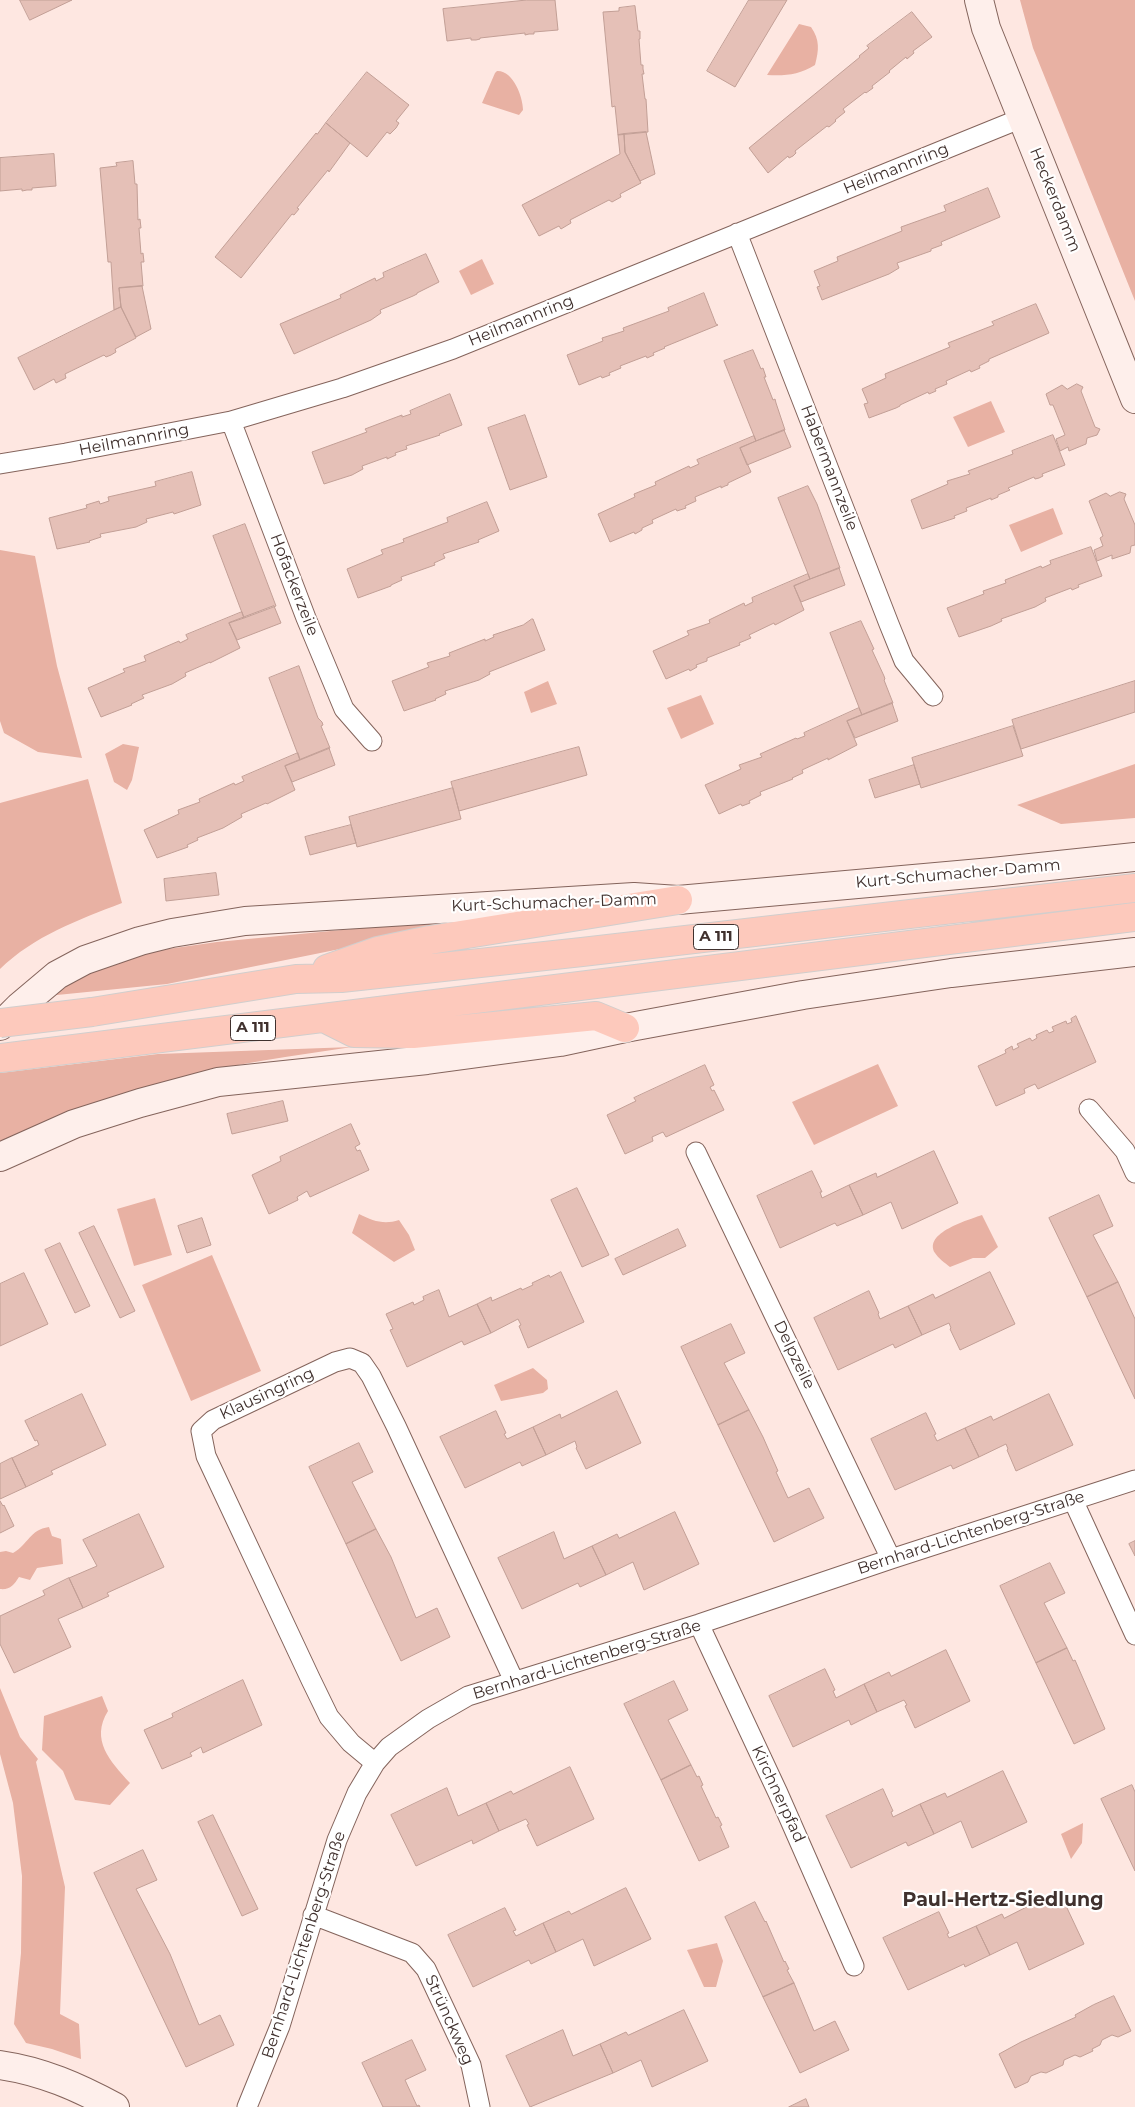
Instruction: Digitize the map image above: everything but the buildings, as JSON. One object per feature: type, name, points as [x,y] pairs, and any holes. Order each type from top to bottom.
[{"type":"highway","name":"A 111","points":[[0,1024],[116,1009],[296,979],[341,978],[582,952],[1135,888]]},
{"type":"highway","points":[[296,979],[378,951],[430,940],[678,900]]},
{"type":"highway","name":"A 111","points":[[0,1058],[327,1019],[873,947],[1135,917]]},
{"type":"highway","points":[[327,1019],[354,1034],[412,1034],[596,1016],[625,1028]]},
{"type":"main road","name":"Heckerdamm","points":[[979,0],[986,28],[1135,398]]},
{"type":"main road","name":"Kurt-Schumacher-Damm","points":[[0,1024],[57,975],[85,960],[140,941],[172,933],[245,921],[634,897],[678,900],[1135,857]]},
{"type":"main road","points":[[0,1158],[74,1124],[140,1103],[218,1082],[436,1059],[560,1042],[803,995],[951,973],[1135,952]]},
{"type":"main road","points":[[0,2065],[41,2074],[72,2084],[115,2107]]},
{"type":"street","name":"Heilmannring","points":[[0,464],[76,452],[231,422],[292,405],[433,356],[1022,118]]},
{"type":"street","name":"Habermannzeile","points":[[737,233],[904,661],[933,696]]},
{"type":"street","name":"Hofackerzeile","points":[[231,422],[306,618],[344,709],[372,740]]},
{"type":"street","points":[[1089,1109],[1125,1151],[1135,1173]]},
{"type":"street","name":"Delpzeile","points":[[696,1152],[891,1559]]},
{"type":"street","name":"Klausingring","points":[[375,1763],[351,1743],[329,1717],[311,1680],[206,1456],[201,1431],[212,1420],[335,1362],[350,1358],[362,1363],[371,1376],[396,1426],[514,1681]]},
{"type":"street","name":"Bernhard-Lichtenberg-Straße","points":[[247,2107],[280,2026],[336,1840],[357,1793],[375,1763],[390,1747],[428,1719],[468,1696],[699,1624],[891,1559],[1135,1480]]},
{"type":"street","points":[[1073,1500],[1135,1635]]},
{"type":"street","name":"Kirchnerpfad","points":[[699,1624],[778,1793],[854,1966]]},
{"type":"street","name":"Strünckweg","points":[[313,1915],[412,1953],[426,1969],[471,2065],[480,2107]]},
{"type":"shaded area","points":[[1020,0],[1135,0],[1135,301],[1033,48]]},
{"type":"shaded area","points":[[799,24],[811,27],[816,36],[818,50],[815,65],[792,74],[767,75]]},
{"type":"shaded area","points":[[497,71],[508,75],[516,85],[523,105],[523,110],[519,115],[482,103]]},
{"type":"shaded area","points":[[482,259],[494,284],[471,295],[459,271]]},
{"type":"shaded area","points":[[991,401],[1005,432],[968,447],[953,417]]},
{"type":"shaded area","points":[[1053,508],[1063,534],[1021,552],[1009,525]]},
{"type":"shaded area","points":[[0,550],[35,556],[57,666],[82,758],[38,752],[4,733],[0,721]]},
{"type":"shaded area","points":[[548,681],[557,704],[531,713],[524,692]]},
{"type":"shaded area","points":[[701,695],[714,724],[681,739],[667,708]]},
{"type":"shaded area","points":[[123,744],[139,747],[132,780],[127,790],[114,782],[105,754]]},
{"type":"shaded area","points":[[1135,764],[1135,818],[1061,824],[1017,805]]},
{"type":"shaded area","points":[[88,779],[122,903],[42,938],[13,957],[0,969],[0,803]]},
{"type":"shaded area","points":[[518,913],[167,984],[47,996],[99,968],[140,953],[217,942]]},
{"type":"shaded area","points":[[352,1047],[243,1064],[179,1078],[66,1116],[0,1142],[0,1073],[158,1054]]},
{"type":"shaded area","points":[[878,1064],[898,1106],[814,1145],[792,1102]]},
{"type":"shaded area","points":[[155,1198],[172,1255],[134,1266],[117,1209]]},
{"type":"shaded area","points":[[359,1214],[379,1222],[399,1220],[409,1235],[415,1250],[394,1262],[352,1233]]},
{"type":"shaded area","points":[[982,1215],[998,1247],[985,1258],[973,1258],[950,1267],[935,1253],[933,1246],[935,1239],[949,1228]]},
{"type":"shaded area","points":[[212,1255],[261,1371],[191,1401],[142,1285]]},
{"type":"shaded area","points":[[533,1368],[547,1380],[548,1389],[543,1393],[501,1401],[494,1385]]},
{"type":"shaded area","points":[[49,1527],[52,1536],[61,1539],[63,1564],[37,1568],[30,1580],[19,1577],[11,1586],[6,1589],[0,1589],[0,1552],[13,1553],[37,1531]]},
{"type":"shaded area","points":[[0,1688],[20,1737],[38,1759],[36,1762],[65,1887],[60,2014],[79,2024],[81,2059],[52,2049],[26,2043],[14,2024],[21,1953],[22,1876],[13,1803],[0,1754]]},
{"type":"shaded area","points":[[102,1696],[108,1711],[101,1731],[102,1741],[105,1750],[116,1767],[130,1783],[110,1805],[75,1800],[63,1771],[42,1750],[44,1716]]},
{"type":"shaded area","points":[[1083,1823],[1082,1843],[1071,1859],[1061,1834]]},
{"type":"shaded area","points":[[717,1943],[723,1961],[716,1987],[704,1987],[687,1950]]},
{"type":"district","name":"Paul-Hertz-Siedlung","points":[[1003,1900]]}]
